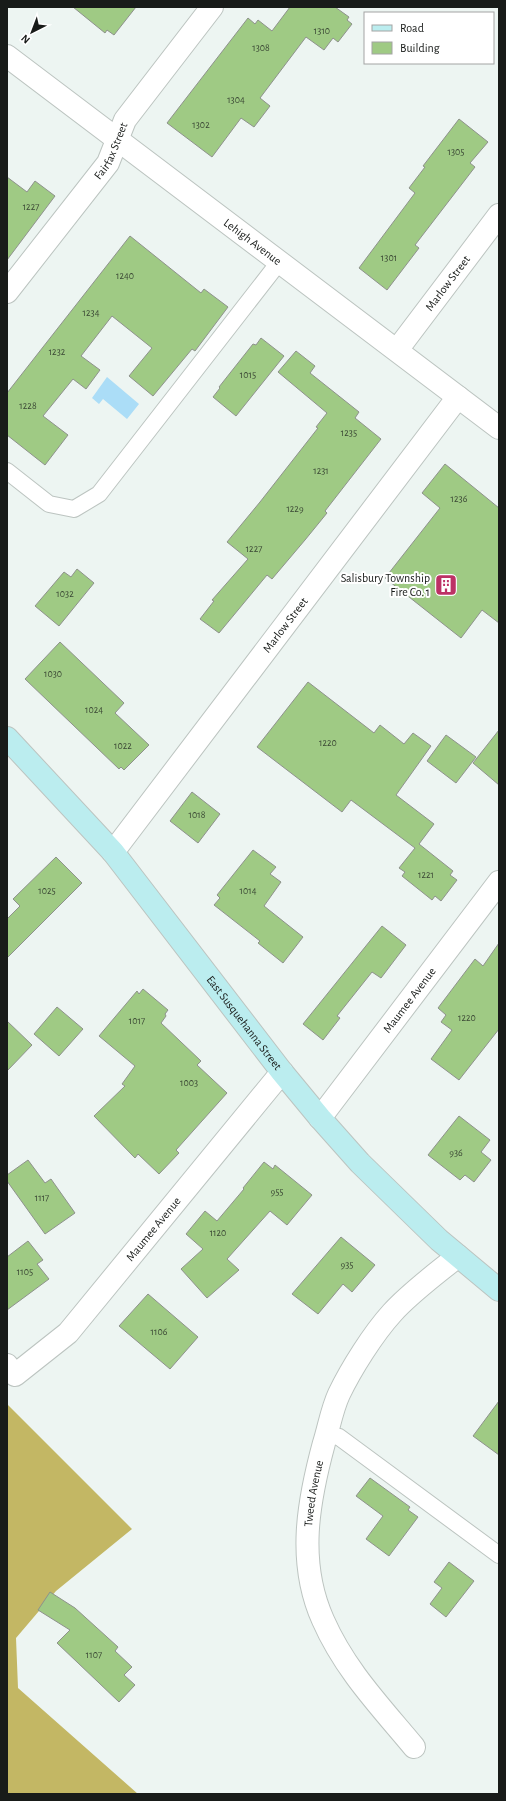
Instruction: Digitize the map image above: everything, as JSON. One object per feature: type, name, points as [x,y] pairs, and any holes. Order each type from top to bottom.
[{"type":"main road","name":"East Susquehanna Street","points":[[7,738],[113,852],[282,1072],[360,1163],[458,1256],[499,1290]]},
{"type":"street","name":"Fairfax Street","points":[[7,292],[108,163],[125,120],[212,7]]},
{"type":"street","name":"Lehigh Avenue","points":[[7,56],[499,428]]},
{"type":"street","name":"Marlow Street","points":[[397,350],[499,215]]},
{"type":"street","name":"Marlow Street","points":[[113,852],[458,397]]},
{"type":"street","name":"Maumee Avenue","points":[[320,1118],[499,882]]},
{"type":"street","name":"Maumee Avenue","points":[[11,1370],[68,1333],[282,1072]]},
{"type":"street","name":"Tweed Avenue","points":[[414,1747],[362,1686],[340,1656],[322,1619],[312,1588],[307,1522],[315,1476],[339,1395],[362,1355],[392,1313],[458,1256]]},
{"type":"lane","points":[[7,471],[49,504],[74,509],[99,494],[280,261]]},
{"type":"lane","points":[[326,1435],[339,1437],[499,1555]]},
{"type":"shaded area","points":[[7,1404],[132,1529],[56,1591],[16,1638],[18,1688],[138,1794],[7,1794]]},
{"type":"water","points":[[107,377],[139,404],[127,419],[103,399],[99,404],[92,398]]},
{"type":"building","points":[[73,7],[136,7],[114,35],[107,30],[105,33]]},
{"type":"building","points":[[290,7],[335,7],[349,17],[347,20],[352,24],[338,42],[333,38],[324,50],[306,37],[260,98],[270,106],[254,127],[241,118],[212,157],[167,123],[248,18],[255,24],[258,20],[272,31]]},
{"type":"building","points":[[459,119],[488,142],[470,163],[475,167],[415,245],[419,248],[387,290],[359,268],[415,193],[409,188],[425,167],[423,166]]},
{"type":"building","points":[[7,177],[27,192],[35,181],[55,196],[7,260]]},
{"type":"building","points":[[130,236],[201,293],[204,289],[228,307],[195,351],[192,349],[153,396],[129,376],[152,348],[112,316],[81,356],[100,370],[86,389],[73,379],[43,416],[68,435],[45,465],[7,435],[7,393]]},
{"type":"building","points":[[261,338],[284,356],[236,416],[213,397],[220,388],[219,387],[253,344],[256,345]]},
{"type":"building","points":[[296,351],[315,366],[310,373],[359,412],[355,418],[381,439],[325,511],[327,513],[305,540],[272,579],[267,575],[219,633],[200,619],[214,601],[212,600],[248,559],[227,542],[318,428],[316,427],[327,413],[278,372]]},
{"type":"building","points":[[445,464],[499,508],[499,623],[482,610],[461,638],[385,578],[440,508],[422,493]]},
{"type":"building","points":[[77,569],[94,583],[59,626],[35,606],[64,572],[71,577]]},
{"type":"building","points":[[60,642],[124,703],[115,713],[149,745],[124,770],[121,767],[119,769],[25,679]]},
{"type":"building","points":[[308,682],[374,733],[380,725],[404,744],[413,733],[431,746],[396,795],[434,824],[419,844],[453,871],[450,875],[457,880],[441,901],[435,896],[432,900],[402,876],[405,872],[399,868],[415,848],[351,800],[342,812],[257,747]]},
{"type":"building","points":[[499,730],[499,785],[473,763]]},
{"type":"building","points":[[446,735],[476,757],[456,783],[427,761]]},
{"type":"building","points":[[192,792],[220,814],[198,843],[170,821]]},
{"type":"building","points":[[253,850],[276,867],[270,874],[281,882],[264,906],[303,937],[283,963],[258,943],[260,941],[214,905],[220,898],[217,895]]},
{"type":"building","points":[[56,857],[82,883],[7,958],[7,919],[20,906],[13,899]]},
{"type":"building","points":[[382,926],[406,945],[381,978],[372,972],[337,1016],[340,1018],[323,1040],[303,1024]]},
{"type":"building","points":[[499,943],[499,1029],[459,1080],[431,1059],[452,1030],[441,1022],[446,1015],[438,1008],[475,959],[483,966]]},
{"type":"building","points":[[143,989],[168,1010],[161,1023],[201,1061],[197,1065],[227,1093],[176,1150],[179,1153],[159,1174],[138,1154],[135,1158],[94,1116],[125,1086],[122,1084],[135,1066],[99,1036],[137,991],[139,994]]},
{"type":"building","points":[[57,1007],[83,1029],[59,1056],[34,1034]]},
{"type":"building","points":[[7,1021],[32,1045],[7,1071]]},
{"type":"building","points":[[459,1116],[490,1140],[481,1152],[491,1160],[474,1182],[465,1175],[460,1180],[428,1155]]},
{"type":"building","points":[[28,1160],[45,1183],[51,1179],[75,1213],[45,1234],[7,1181],[7,1175]]},
{"type":"building","points":[[264,1162],[273,1169],[275,1165],[312,1195],[287,1225],[270,1211],[227,1259],[239,1270],[207,1298],[181,1269],[203,1249],[186,1234],[205,1211],[217,1221]]},
{"type":"building","points":[[341,1237],[375,1265],[352,1292],[343,1284],[318,1314],[292,1294]]},
{"type":"building","points":[[28,1241],[43,1260],[37,1264],[49,1279],[7,1310],[7,1257]]},
{"type":"building","points":[[148,1294],[198,1337],[170,1369],[119,1326]]},
{"type":"building","points":[[499,1401],[499,1455],[473,1436]]},
{"type":"building","points":[[370,1478],[410,1507],[408,1510],[418,1517],[389,1556],[366,1539],[383,1516],[356,1496]]},
{"type":"building","points":[[449,1562],[474,1581],[446,1617],[430,1604],[442,1588],[434,1582]]},
{"type":"building","points":[[50,1592],[75,1608],[118,1647],[115,1651],[132,1667],[124,1675],[135,1685],[119,1702],[57,1643],[70,1630],[38,1610]]},
{"type":"place","name":"Salisbury Township Fire Co. 1","points":[[446,585]]}]
